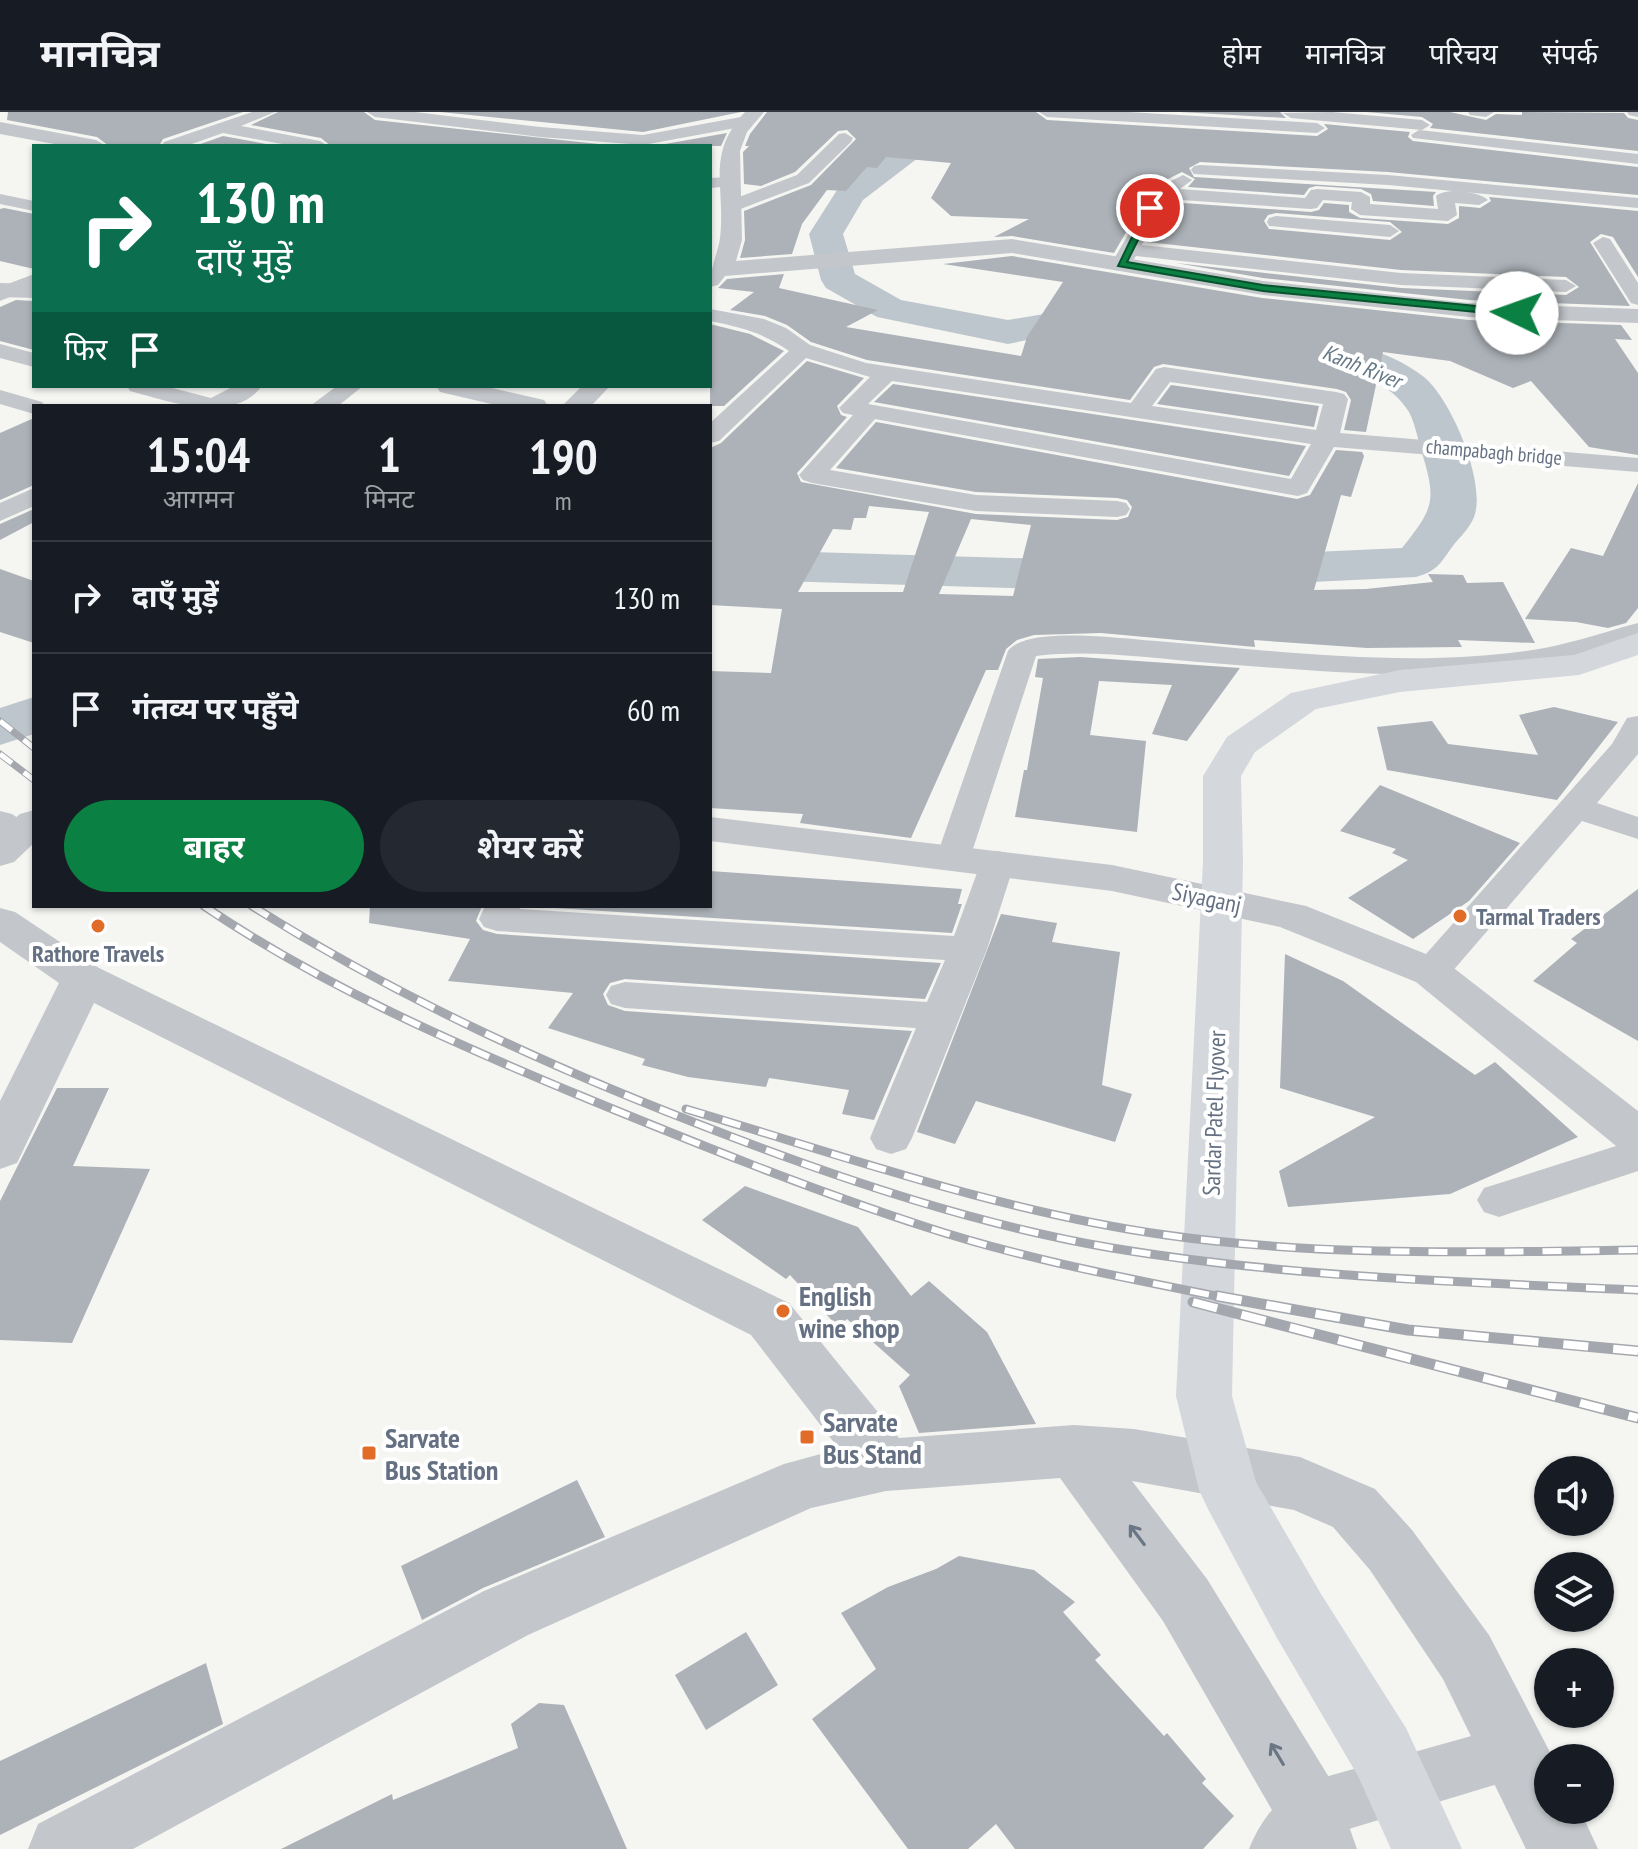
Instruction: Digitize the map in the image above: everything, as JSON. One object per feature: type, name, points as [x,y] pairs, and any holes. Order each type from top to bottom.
[{"type":"main road","name":"Sardar Patel Flyover","points":[[1427,1849],[1382,1752],[1299,1616],[1229,1490],[1204,1396],[1223,861],[1222,776],[1240,745],[1304,701],[1400,681],[1579,665],[1638,643]]},
{"type":"street","points":[[176,144],[267,112]]},
{"type":"street","points":[[375,112],[430,115],[624,142],[745,116]]},
{"type":"street","points":[[1047,112],[1207,116],[1317,128]]},
{"type":"street","points":[[1284,112],[1638,159]]},
{"type":"street","points":[[1476,112],[1486,112]]},
{"type":"street","points":[[745,116],[731,141],[727,165],[719,182],[732,206],[720,244],[716,274],[981,247],[1029,247],[1401,279],[1566,286]]},
{"type":"street","points":[[1125,256],[1155,201],[1202,157],[1207,116]]},
{"type":"street","points":[[0,128],[85,144]]},
{"type":"street","points":[[222,128],[309,144]]},
{"type":"street","points":[[732,206],[803,179],[845,138]]},
{"type":"street","points":[[1202,157],[1423,177],[1505,192],[1638,203]]},
{"type":"street","points":[[1497,170],[1505,192]]},
{"type":"street","points":[[1538,173],[1541,195]]},
{"type":"street","points":[[1155,201],[1311,204],[1317,194],[1361,197],[1360,209],[1448,215],[1445,196],[1482,200]]},
{"type":"street","points":[[0,199],[31,206]]},
{"type":"street","points":[[1155,201],[1297,231],[1404,232]]},
{"type":"street","points":[[1603,243],[1631,272],[1638,299]]},
{"type":"street","points":[[1292,269],[1295,251],[1356,254]]},
{"type":"street","points":[[1125,256],[1263,288],[1469,310],[1638,316]]},
{"type":"street","points":[[5,286],[32,274]]},
{"type":"street","points":[[5,286],[32,280]]},
{"type":"street","points":[[5,286],[32,291]]},
{"type":"street","name":"champabagh bridge","points":[[712,315],[756,324],[778,333],[802,350],[862,369],[1326,439],[1638,465]]},
{"type":"street","points":[[712,434],[802,350]]},
{"type":"street","points":[[0,351],[32,359]]},
{"type":"street","points":[[887,373],[851,408],[1298,488],[1326,439],[1336,399],[1164,374],[1136,412]]},
{"type":"street","points":[[146,388],[206,404]]},
{"type":"street","points":[[218,404],[247,388]]},
{"type":"street","points":[[325,404],[349,388]]},
{"type":"street","points":[[458,388],[526,404]]},
{"type":"street","points":[[578,404],[595,388]]},
{"type":"street","points":[[0,397],[32,406]]},
{"type":"street","points":[[870,411],[812,475],[976,503],[1117,509]]},
{"type":"street","points":[[0,513],[32,497]]},
{"type":"street","points":[[953,858],[1023,651],[1030,648],[1148,650],[1423,668],[1524,661],[1638,632]]},
{"type":"street","points":[[1431,972],[1626,748],[1638,725]]},
{"type":"street","points":[[1576,807],[1638,829]]},
{"type":"street","name":"Siyaganj","points":[[712,829],[1112,878],[1291,916],[1431,972],[1638,1137]]},
{"type":"street","points":[[891,1138],[968,949],[998,862]]},
{"type":"street","points":[[502,908],[497,919],[968,949]]},
{"type":"street","points":[[0,922],[83,979],[770,1319],[886,1465]]},
{"type":"street","points":[[0,1150],[83,979]]},
{"type":"street","points":[[625,995],[940,1016]]},
{"type":"street","points":[[1499,1200],[1638,1155]]},
{"type":"street","points":[[1074,1451],[1185,1600],[1304,1836],[1514,1753]]},
{"type":"street","points":[[63,1849],[506,1613],[805,1483],[886,1465],[1074,1451],[1134,1455],[1300,1484],[1354,1508],[1391,1550],[1466,1657],[1563,1849]]},
{"type":"building","points":[[8,112],[243,112],[163,139],[160,144],[106,144],[97,137],[7,120]]},
{"type":"building","points":[[278,112],[364,112],[375,120],[598,144],[328,144],[321,138],[251,125]]},
{"type":"building","points":[[440,112],[741,112],[643,132]]},
{"type":"building","points":[[767,112],[1036,112],[1047,120],[1317,136],[1328,129],[1324,124],[1410,132],[1408,137],[1413,141],[1638,167],[1638,195],[1388,172],[1200,162],[1189,168],[1194,177],[1436,192],[1433,196],[1434,206],[1373,201],[1371,194],[1361,189],[1316,186],[1309,188],[1304,195],[1188,187],[1195,179],[1182,172],[1152,187],[1114,253],[1012,236],[994,237],[1029,219],[951,216],[931,198],[951,163],[886,157],[877,168],[867,167],[846,191],[827,190],[802,224],[792,254],[740,258],[745,240],[744,211],[811,185],[856,139],[847,130],[838,131],[795,172],[761,186],[744,184],[743,152],[749,146],[745,146],[750,134]]},
{"type":"building","points":[[1180,112],[1280,112],[1286,118]]},
{"type":"building","points":[[1366,112],[1450,112],[1486,120],[1496,114],[1522,115],[1522,112],[1624,113],[1628,118],[1638,120],[1638,151],[1430,128],[1433,124],[1422,117]]},
{"type":"building","points":[[727,133],[721,146],[665,144]]},
{"type":"building","points":[[223,136],[266,144],[201,144]]},
{"type":"building","points":[[1489,197],[1638,211],[1638,277],[1613,237],[1601,234],[1590,242],[1630,306],[1469,300],[1263,278],[1176,263],[1401,288],[1566,295],[1579,287],[1566,277],[1401,270],[1147,242],[1169,202],[1311,212],[1319,210],[1324,203],[1349,205],[1349,212],[1360,218],[1448,224],[1459,218],[1459,206],[1480,208],[1491,201]],"holes":[[[1276,213],[1390,222],[1402,232],[1390,240],[1269,229],[1264,221],[1268,215]]]},
{"type":"building","points":[[0,209],[32,214],[32,269],[0,261]]},
{"type":"building","points":[[1012,256],[1262,298],[1469,320],[1621,325],[1632,340],[1615,339],[1638,373],[1638,455],[1589,447],[1531,381],[1513,388],[1450,361],[1383,352],[1366,432],[1344,430],[1351,400],[1346,392],[1337,389],[1163,364],[1154,367],[1130,400],[867,360],[811,342],[787,325],[765,316],[730,310],[754,292],[718,288],[727,279],[784,274],[779,288],[878,310],[846,327],[1021,356],[1027,337],[1063,282],[943,264]]},
{"type":"building","points":[[16,300],[32,301],[32,349],[0,341],[0,307]]},
{"type":"building","points":[[712,324],[750,334],[784,351],[724,406],[710,404]]},
{"type":"building","points":[[807,361],[864,378],[837,406],[841,415],[847,417],[797,473],[801,482],[976,514],[1117,520],[1128,517],[1132,507],[1127,500],[1117,498],[976,492],[836,468],[876,422],[1297,499],[1310,495],[1336,450],[1362,452],[1364,456],[1351,497],[1341,495],[1314,590],[1366,589],[1433,582],[1428,574],[1463,575],[1467,583],[1503,582],[1535,643],[1458,640],[1462,647],[1367,648],[1254,640],[1255,647],[1101,633],[1034,635],[1017,640],[1006,649],[998,670],[986,670],[911,838],[800,823],[803,814],[712,808],[712,671],[771,673],[782,609],[712,605],[712,447],[721,443]],"holes":[[[869,506],[929,512],[903,592],[798,592],[833,529],[851,530],[854,518],[866,518]],[[971,519],[1031,525],[1013,596],[939,594]]]},
{"type":"building","points":[[893,384],[1306,446],[1289,476],[874,402]]},
{"type":"building","points":[[1171,385],[1319,406],[1314,427],[1157,404]]},
{"type":"building","points":[[32,419],[32,486],[0,500],[0,433]]},
{"type":"building","points":[[1638,483],[1638,608],[1626,623],[1608,628],[1576,622],[1525,619],[1571,548],[1603,556]]},
{"type":"building","points":[[32,510],[32,523],[0,540],[0,524]]},
{"type":"building","points":[[0,569],[32,580],[32,642],[0,632]]},
{"type":"building","points":[[1080,657],[1240,668],[1187,741],[1152,734],[1172,685],[1099,681],[1090,735],[1146,741],[1137,832],[1015,817],[1024,770],[1027,770],[1043,678],[1035,677],[1038,659]]},
{"type":"building","points":[[1554,707],[1618,722],[1557,800],[1387,770],[1377,727],[1432,721],[1448,744],[1538,755],[1519,715]]},
{"type":"building","points":[[1380,785],[1520,843],[1469,901],[1413,939],[1348,898],[1408,860],[1392,853],[1396,849],[1340,831]]},
{"type":"building","points":[[712,871],[962,889],[958,904],[962,904],[952,933],[556,908],[712,908]]},
{"type":"building","points":[[1638,889],[1638,1041],[1533,981],[1577,943],[1571,939]]},
{"type":"building","points":[[370,908],[481,908],[476,921],[483,930],[497,934],[941,963],[925,999],[625,979],[610,983],[603,994],[608,1005],[625,1011],[912,1031],[874,1120],[842,1114],[849,1090],[769,1078],[766,1087],[688,1077],[642,1065],[645,1059],[548,1028],[573,993],[448,981],[470,939],[369,923]]},
{"type":"building","points":[[1001,914],[1057,923],[1052,942],[1120,952],[1102,1085],[1132,1094],[1115,1142],[976,1101],[955,1144],[917,1132]]},
{"type":"building","points":[[1285,954],[1343,981],[1475,1075],[1495,1062],[1578,1137],[1450,1194],[1288,1207],[1279,1171],[1375,1117],[1280,1088]]},
{"type":"building","points":[[57,1088],[109,1088],[73,1166],[150,1169],[72,1343],[0,1340],[0,1201]]},
{"type":"building","points":[[745,1186],[858,1227],[911,1296],[929,1281],[987,1332],[1036,1424],[919,1433],[899,1386],[910,1375],[847,1319],[838,1327],[790,1275],[786,1279],[702,1220]]},
{"type":"building","points":[[577,1480],[605,1537],[483,1588],[422,1620],[401,1566]]},
{"type":"building","points":[[959,1556],[1034,1570],[1075,1602],[1063,1612],[1101,1655],[1095,1660],[1164,1736],[1167,1733],[1206,1779],[1202,1783],[1234,1816],[1203,1849],[1015,1849],[996,1824],[968,1849],[908,1849],[812,1719],[876,1669],[841,1613],[888,1587],[936,1569]]},
{"type":"building","points":[[746,1632],[778,1685],[706,1730],[675,1675]]},
{"type":"building","points":[[206,1663],[223,1724],[0,1835],[0,1761]]},
{"type":"building","points":[[539,1703],[564,1705],[627,1849],[281,1849],[392,1794],[393,1800],[518,1748],[511,1724]]},
{"type":"waterway","name":"Kanh River","points":[[952,112],[938,129],[850,194],[826,234],[839,280],[890,309],[1008,332],[1056,323],[1126,322]]},
{"type":"waterway","name":"Kanh River","points":[[1227,571],[1416,562],[1451,517],[1455,486],[1430,411],[1410,386],[1376,367],[1328,349],[1290,343]]},
{"type":"waterway","name":"Kanh River","points":[[712,564],[1113,576]]},
{"type":"waterway","name":"Kanh River","points":[[0,728],[32,715]]},
{"type":"railway","points":[[0,721],[32,746]]},
{"type":"railway","points":[[0,754],[32,778]]},
{"type":"railway","points":[[207,908],[340,987],[435,1033],[752,1165],[882,1212],[1000,1249],[1226,1298]]},
{"type":"railway","points":[[255,908],[422,1002],[598,1084],[815,1168],[962,1214],[1112,1248],[1243,1266],[1374,1277],[1638,1290]]},
{"type":"railway","points":[[686,1109],[984,1197],[1105,1225],[1166,1235],[1343,1250],[1638,1250]]},
{"type":"railway","points":[[1217,1296],[1408,1330],[1638,1351]]},
{"type":"railway","points":[[1193,1302],[1638,1418]]},
{"type":"place","name":"Tarmal Traders","points":[[1460,916]]},
{"type":"place","name":"Rathore Travels","points":[[98,926]]},
{"type":"place","name":"English wine shop","points":[[783,1311]]},
{"type":"place","name":"Sarvate Bus Stand","points":[[807,1437]]},
{"type":"place","name":"Sarvate Bus Station","points":[[369,1453]]},
{"type":"route","points":[[1150,208],[1121,264],[1263,288],[1517,313]]}]
